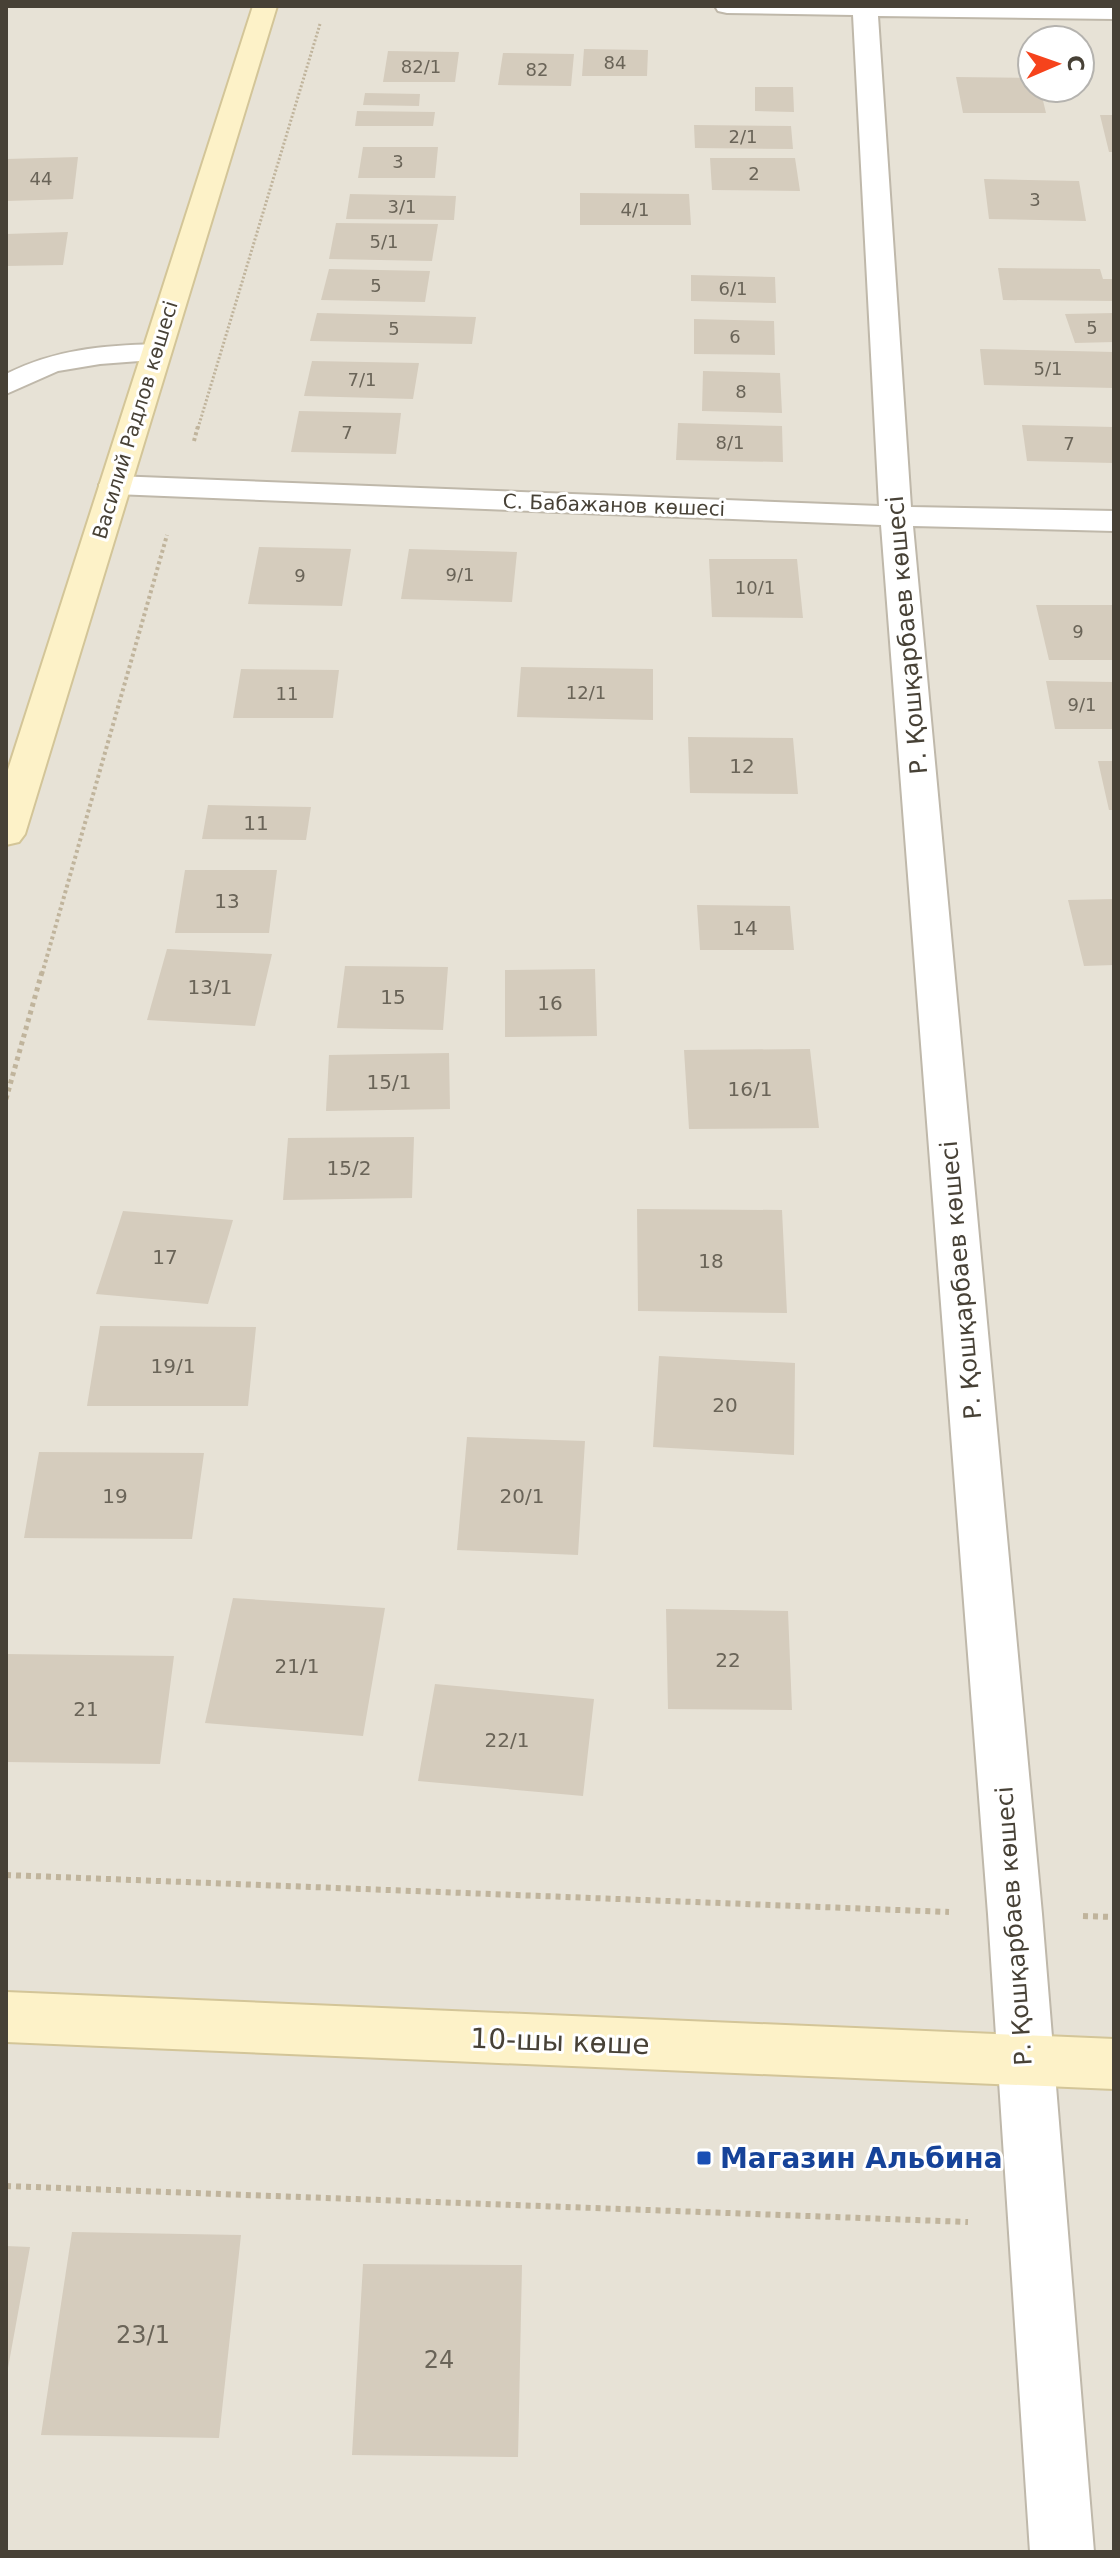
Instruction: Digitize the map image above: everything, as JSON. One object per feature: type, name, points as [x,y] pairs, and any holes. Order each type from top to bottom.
[{"type":"street","name":"Василий Радлов көшесі","points":[[6,834],[265,6]]},
{"type":"street","points":[[727,6],[1114,12]]},
{"type":"street","name":"Р. Қошқарбаев көшесі","points":[[865,9],[896,516],[1015,1914],[1035,2224],[1062,2552]]},
{"type":"street","points":[[21,351],[50,364]]},
{"type":"street","points":[[6,385],[50,364],[100,355],[156,353]]},
{"type":"street","name":"С. Бабажанов көшесі","points":[[115,485],[896,516],[1114,521]]},
{"type":"street","name":"10-шы көше","points":[[6,2017],[1114,2064]]},
{"type":"path","points":[[6,1099],[180,488],[320,24]]},
{"type":"path","points":[[6,1875],[1114,1917]]},
{"type":"path","points":[[6,2186],[1035,2224]]},
{"type":"shaded area","points":[[6,6],[1114,6],[1114,2552],[6,2552]]},
{"type":"building","points":[[584,49],[648,50],[647,76],[582,76]]},
{"type":"building","points":[[388,51],[459,52],[455,82],[383,82]]},
{"type":"building","points":[[503,53],[574,54],[571,86],[498,85]]},
{"type":"building","points":[[956,77],[1016,78],[1016,104],[1044,104],[1046,113],[963,113]]},
{"type":"building","points":[[755,87],[793,87],[794,112],[755,111]]},
{"type":"building","points":[[365,93],[420,94],[419,106],[363,105]]},
{"type":"building","points":[[357,111],[435,112],[433,126],[355,126]]},
{"type":"building","points":[[1100,115],[1114,115],[1114,152],[1109,152]]},
{"type":"building","points":[[694,125],[791,126],[793,149],[695,148]]},
{"type":"building","points":[[363,147],[438,147],[435,178],[358,178]]},
{"type":"building","points":[[78,157],[73,199],[6,201],[6,159]]},
{"type":"building","points":[[710,158],[795,158],[800,191],[712,190]]},
{"type":"building","points":[[984,179],[1079,181],[1086,221],[989,219]]},
{"type":"building","points":[[580,193],[689,194],[691,225],[580,225]]},
{"type":"building","points":[[350,194],[456,196],[454,220],[346,219]]},
{"type":"building","points":[[336,223],[438,224],[432,261],[329,259]]},
{"type":"building","points":[[68,232],[63,265],[6,266],[6,234]]},
{"type":"building","points":[[998,268],[1100,269],[1103,279],[1114,279],[1114,301],[1003,300]]},
{"type":"building","points":[[329,269],[430,271],[425,302],[321,300]]},
{"type":"building","points":[[691,275],[775,277],[776,303],[691,301]]},
{"type":"building","points":[[317,313],[476,317],[472,344],[310,341]]},
{"type":"building","points":[[1114,313],[1114,342],[1075,343],[1065,314]]},
{"type":"building","points":[[694,319],[774,321],[775,355],[694,354]]},
{"type":"building","points":[[980,349],[1114,352],[1114,388],[984,385]]},
{"type":"building","points":[[312,361],[419,363],[413,399],[304,396]]},
{"type":"building","points":[[703,371],[780,373],[782,413],[702,411]]},
{"type":"building","points":[[299,411],[401,413],[396,454],[291,452]]},
{"type":"building","points":[[678,423],[782,426],[783,462],[676,460]]},
{"type":"building","points":[[1022,425],[1114,427],[1114,463],[1027,461]]},
{"type":"building","points":[[259,547],[351,549],[342,606],[248,604]]},
{"type":"building","points":[[409,549],[517,552],[512,602],[401,599]]},
{"type":"building","points":[[709,559],[797,559],[803,618],[712,617]]},
{"type":"building","points":[[1036,605],[1114,605],[1114,660],[1049,660]]},
{"type":"building","points":[[521,667],[653,669],[653,720],[517,717]]},
{"type":"building","points":[[241,669],[339,670],[333,718],[233,718]]},
{"type":"building","points":[[1046,681],[1114,682],[1114,729],[1055,729]]},
{"type":"building","points":[[688,737],[793,738],[798,794],[690,793]]},
{"type":"building","points":[[1098,761],[1114,761],[1114,810],[1109,810]]},
{"type":"building","points":[[208,805],[311,807],[306,840],[202,839]]},
{"type":"building","points":[[185,870],[277,870],[269,933],[175,933]]},
{"type":"building","points":[[1114,899],[1114,965],[1084,966],[1068,900]]},
{"type":"building","points":[[697,905],[790,906],[794,950],[700,950]]},
{"type":"building","points":[[167,949],[272,954],[255,1026],[147,1020]]},
{"type":"building","points":[[345,966],[448,967],[443,1030],[337,1028]]},
{"type":"building","points":[[595,969],[597,1036],[505,1037],[505,970]]},
{"type":"building","points":[[810,1049],[819,1128],[689,1129],[684,1050]]},
{"type":"building","points":[[449,1053],[450,1109],[326,1111],[329,1055]]},
{"type":"building","points":[[414,1137],[412,1198],[283,1200],[288,1138]]},
{"type":"building","points":[[637,1209],[782,1210],[787,1313],[638,1311]]},
{"type":"building","points":[[123,1211],[233,1220],[208,1304],[96,1294]]},
{"type":"building","points":[[100,1326],[256,1327],[248,1406],[87,1406]]},
{"type":"building","points":[[659,1356],[795,1363],[794,1455],[653,1447]]},
{"type":"building","points":[[467,1437],[585,1441],[578,1555],[457,1550]]},
{"type":"building","points":[[39,1452],[204,1453],[192,1539],[24,1538]]},
{"type":"building","points":[[233,1598],[385,1608],[363,1736],[205,1723]]},
{"type":"building","points":[[666,1609],[788,1611],[792,1710],[668,1709]]},
{"type":"building","points":[[6,1654],[174,1656],[160,1764],[6,1762]]},
{"type":"building","points":[[435,1684],[594,1699],[583,1796],[418,1781]]},
{"type":"building","points":[[72,2232],[241,2235],[219,2438],[41,2435]]},
{"type":"building","points":[[6,2246],[30,2247],[8,2368],[6,2368]]},
{"type":"building","points":[[363,2264],[522,2265],[518,2457],[352,2455]]},
{"type":"place","name":"Магазин Альбина","points":[[704,2158]]}]
